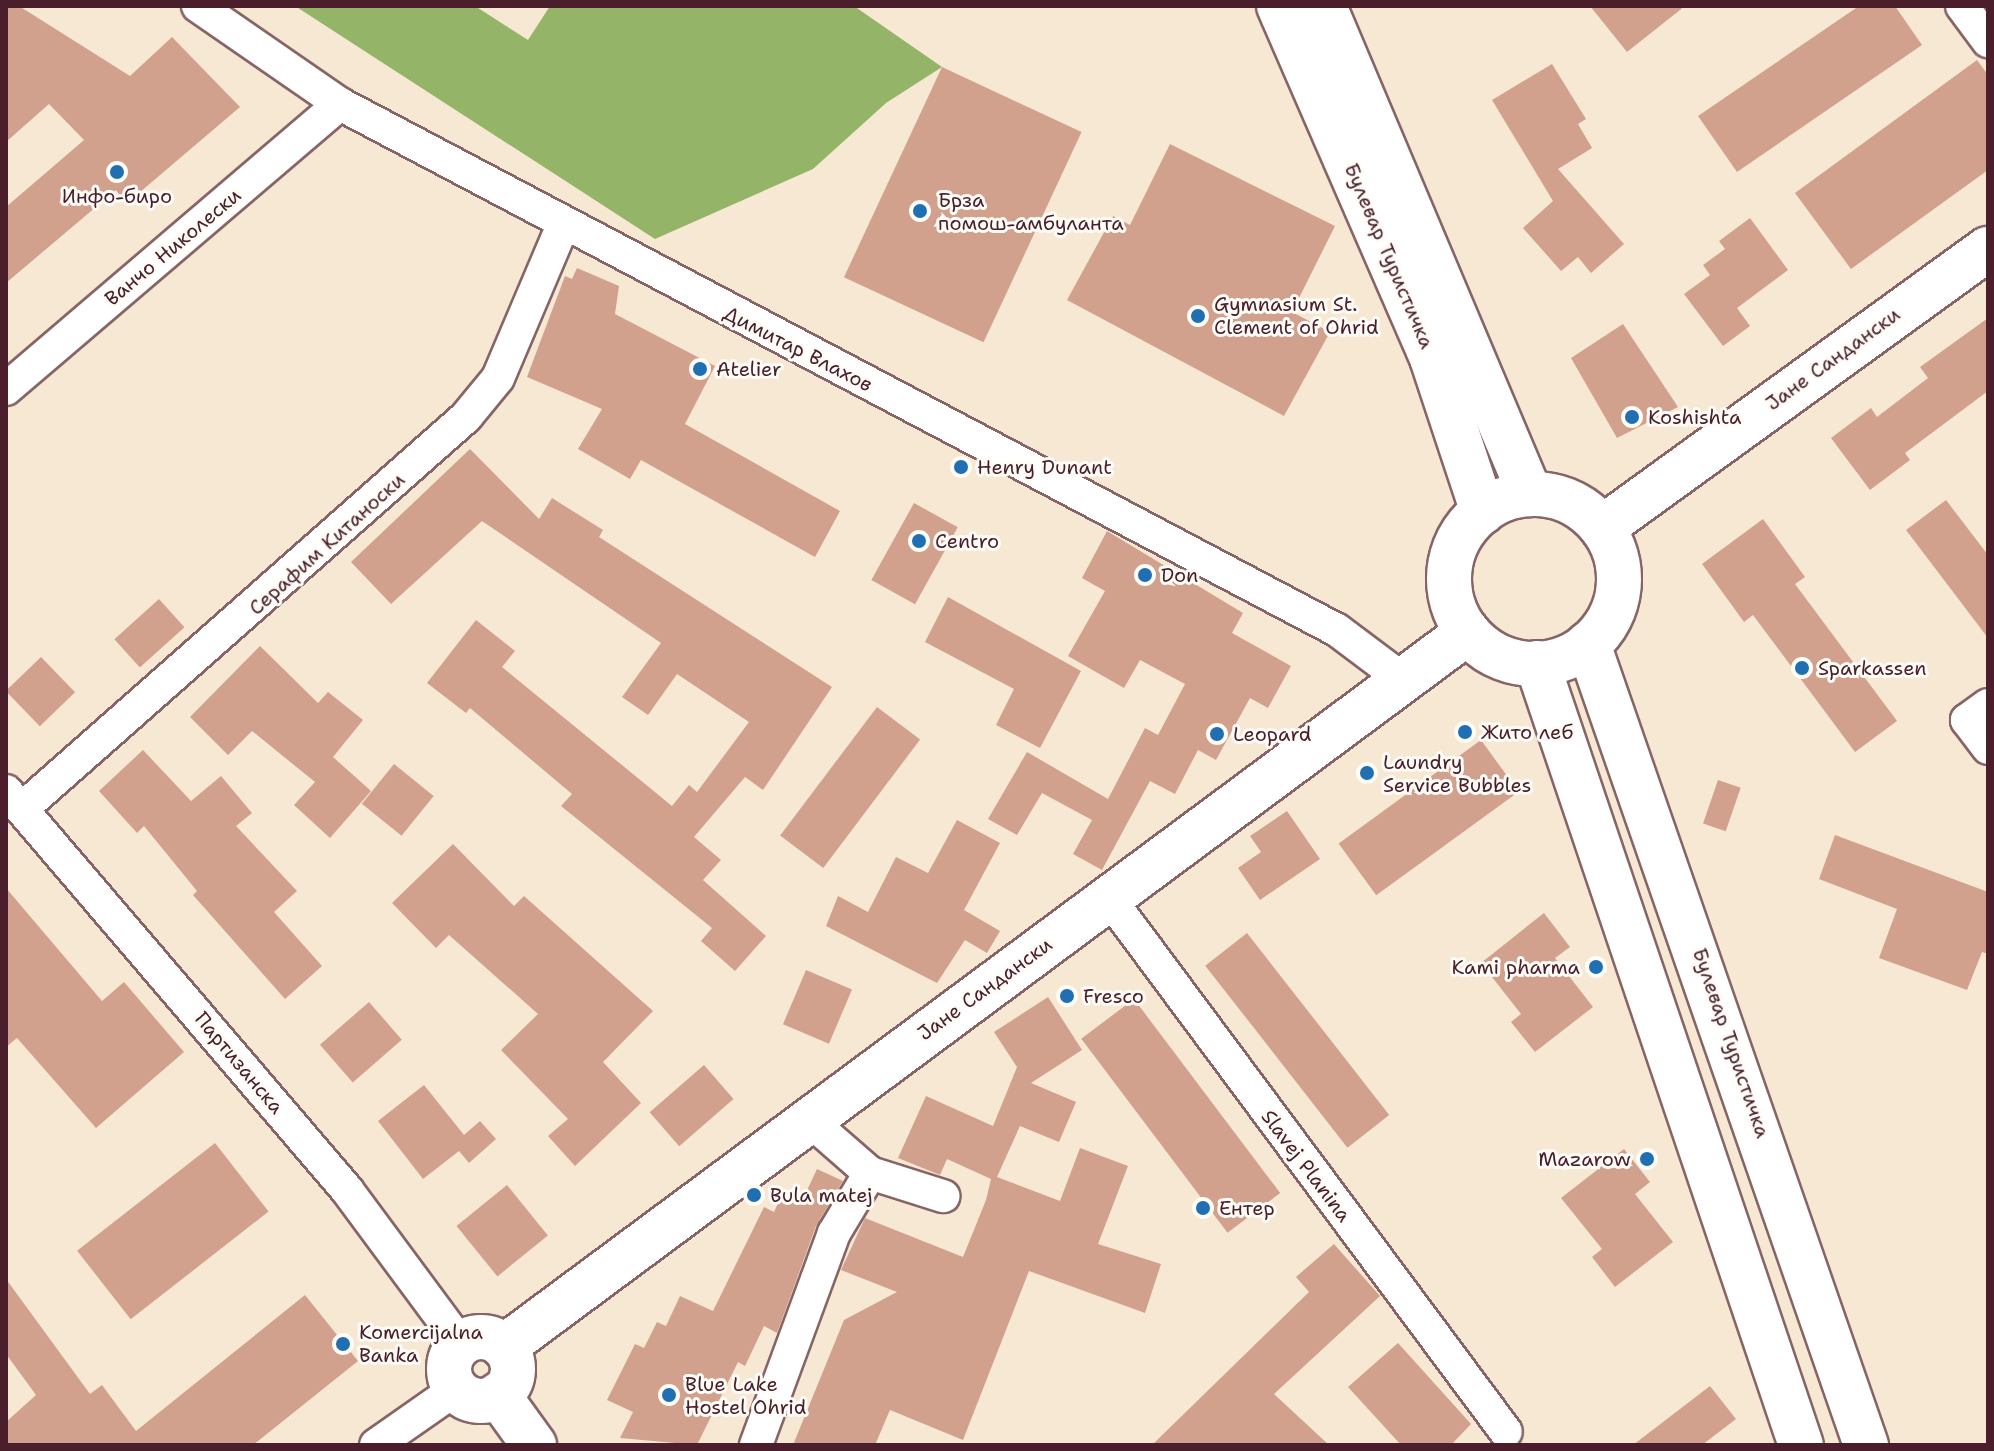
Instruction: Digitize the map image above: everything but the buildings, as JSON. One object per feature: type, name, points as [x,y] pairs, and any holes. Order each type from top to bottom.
[{"type":"main road","name":"Булевар Туристичка","points":[[1279,6],[1432,358],[1483,512]]},
{"type":"main road","name":"Булевар Туристичка","points":[[1324,6],[1530,494]]},
{"type":"main road","name":"Јане Сандански","points":[[1602,528],[1988,249]]},
{"type":"main road","points":[[1530,494],[1557,496],[1602,528],[1619,569],[1617,602],[1588,644],[1537,663],[1511,661],[1468,632],[1449,589],[1451,556],[1483,512],[1530,494]]},
{"type":"main road","name":"Јане Сандански","points":[[483,1345],[808,1119],[1468,632]]},
{"type":"main road","name":"Булевар Туристичка","points":[[1588,644],[1866,1445]]},
{"type":"main road","points":[[1537,663],[1801,1445]]},
{"type":"main road","points":[[483,1345],[513,1373],[498,1395],[471,1399],[456,1389],[450,1360],[483,1345]]},
{"type":"main road","points":[[498,1395],[534,1445]]},
{"type":"street","name":"Димитар Влахов","points":[[198,6],[340,104],[562,227],[1337,630],[1405,681]]},
{"type":"street","points":[[1962,6],[1988,41]]},
{"type":"street","name":"Ванчо Николески","points":[[6,389],[340,104]]},
{"type":"street","name":"Серафим Китаноски","points":[[14,800],[466,417],[498,378],[562,227]]},
{"type":"street","points":[[1978,712],[1988,748]]},
{"type":"street","name":"Партизанска","points":[[14,800],[483,1345]]},
{"type":"street","name":"Slavej Planina","points":[[1109,898],[1506,1441]]},
{"type":"street","points":[[808,1119],[870,1173],[943,1196]]},
{"type":"street","points":[[756,1445],[834,1233],[870,1173]]},
{"type":"street","points":[[376,1445],[456,1389]]},
{"type":"green space","points":[[295,6],[475,6],[528,40],[550,6],[854,6],[942,67],[886,103],[813,169],[655,239]]},
{"type":"place","name":"Инфо-биро","points":[[117,172]]},
{"type":"place","name":"Брза помош-амбуланта","points":[[920,211]]},
{"type":"place","name":"Gymnasium St. Clement of Ohrid","points":[[1198,316]]},
{"type":"place","name":"Atelier","points":[[700,369]]},
{"type":"place","name":"Koshishta","points":[[1632,417]]},
{"type":"place","name":"Henry Dunant","points":[[961,467]]},
{"type":"place","name":"Centro","points":[[919,541]]},
{"type":"place","name":"Don","points":[[1145,575]]},
{"type":"place","name":"Sparkassen","points":[[1802,668]]},
{"type":"place","name":"Жито леб","points":[[1465,732]]},
{"type":"place","name":"Leopard","points":[[1217,734]]},
{"type":"place","name":"Laundry Service Bubbles","points":[[1367,773]]},
{"type":"place","name":"Kami pharma","points":[[1596,967]]},
{"type":"place","name":"Fresco","points":[[1067,996]]},
{"type":"place","name":"Mazarow","points":[[1647,1159]]},
{"type":"place","name":"Bula matej","points":[[754,1195]]},
{"type":"place","name":"Ентер","points":[[1203,1208]]},
{"type":"place","name":"Komercijalna Banka","points":[[343,1344]]},
{"type":"place","name":"Blue Lake Hostel Ohrid","points":[[669,1395]]}]
